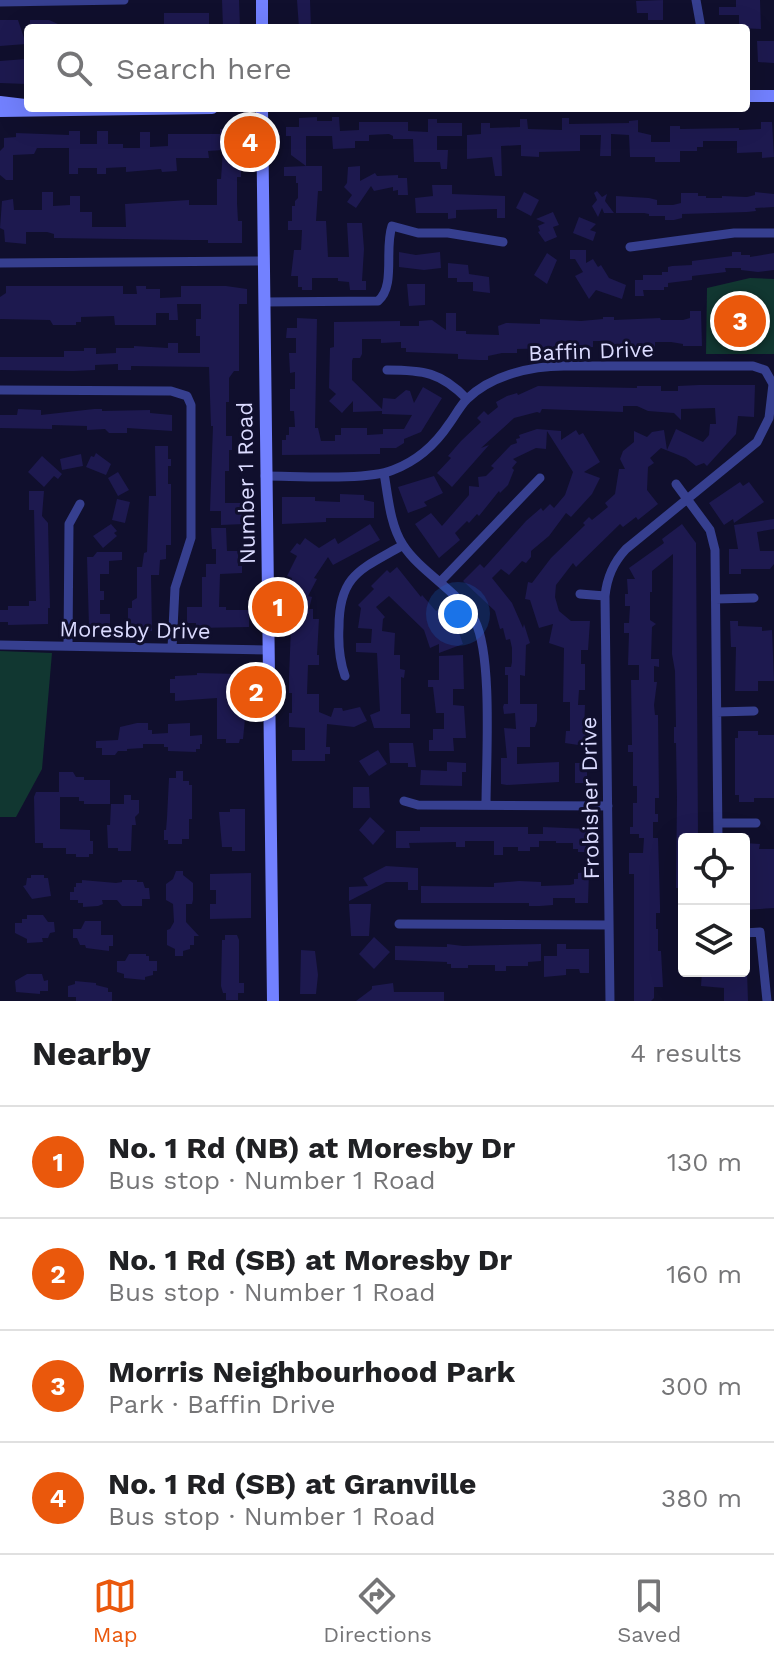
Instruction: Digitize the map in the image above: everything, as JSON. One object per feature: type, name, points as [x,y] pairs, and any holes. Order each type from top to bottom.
[{"type":"main road","points":[[262,0],[262,24]]},
{"type":"main road","points":[[750,96],[774,96]]},
{"type":"main road","points":[[0,102],[24,105]]},
{"type":"main road","points":[[0,111],[24,112]]},
{"type":"main road","name":"Number 1 Road","points":[[262,112],[273,1001]]},
{"type":"street","points":[[0,2],[124,0]]},
{"type":"street","points":[[696,0],[700,24]]},
{"type":"street","points":[[264,302],[378,301],[387,289],[387,240],[392,226],[418,233],[448,233],[503,242]]},
{"type":"street","points":[[630,247],[734,233],[774,233]]},
{"type":"street","points":[[0,263],[263,261]]},
{"type":"street","name":"Baffin Drive","points":[[265,476],[384,473],[409,463],[433,444],[467,399],[518,372],[549,366],[753,366],[765,370]]},
{"type":"street","points":[[387,370],[434,374],[455,386],[467,399]]},
{"type":"street","name":"Frobisher Drive","points":[[610,1001],[605,596],[609,573],[618,557],[757,442],[772,409],[773,384],[765,370]]},
{"type":"street","points":[[0,390],[171,391],[183,393],[190,399],[191,538],[175,588],[172,648]]},
{"type":"street","points":[[384,473],[391,510],[403,545],[471,616],[483,644],[486,805]]},
{"type":"street","points":[[440,582],[540,478]]},
{"type":"street","points":[[676,484],[703,518],[714,539],[718,833]]},
{"type":"street","points":[[68,646],[69,524],[80,504]]},
{"type":"street","points":[[345,676],[338,657],[342,591],[362,570],[403,545]]},
{"type":"street","points":[[580,594],[605,596]]},
{"type":"street","points":[[716,599],[754,598]]},
{"type":"street","name":"Moresby Drive","points":[[0,645],[269,650]]},
{"type":"street","points":[[717,712],[754,711]]},
{"type":"street","points":[[404,801],[418,805],[608,806]]},
{"type":"street","points":[[718,823],[756,823]]},
{"type":"street","points":[[399,924],[609,925]]},
{"type":"street","points":[[750,933],[760,932],[767,1001]]},
{"type":"green space","points":[[750,278],[774,279],[774,354],[706,354],[707,288]]},
{"type":"green space","points":[[0,651],[52,653],[42,769],[16,817],[0,817]]},
{"type":"building","points":[[222,0],[239,0],[240,24],[223,24]]},
{"type":"building","points":[[297,0],[310,0],[311,24],[299,24]]},
{"type":"building","points":[[663,0],[663,20],[648,20],[648,13],[637,13],[636,1]]},
{"type":"building","points":[[736,0],[760,0],[761,29],[750,28],[750,24],[739,24],[739,15],[719,15],[719,7],[736,7]]},
{"type":"building","points":[[164,13],[209,13],[209,24],[164,24]]},
{"type":"building","points":[[0,20],[18,20],[24,44],[0,46]]},
{"type":"building","points":[[30,20],[49,20],[58,24],[30,24]]},
{"type":"building","points":[[757,41],[774,41],[774,63],[758,62]]},
{"type":"building","points":[[24,59],[24,84],[0,83],[0,61]]},
{"type":"building","points":[[317,117],[317,121],[332,121],[332,117],[339,117],[340,131],[359,130],[359,122],[408,122],[408,131],[428,132],[428,119],[437,119],[437,123],[462,123],[462,136],[437,136],[437,150],[448,150],[447,169],[441,169],[440,162],[414,162],[413,139],[393,139],[389,134],[369,135],[369,141],[355,141],[355,148],[333,149],[332,136],[306,136],[306,166],[291,155],[291,136],[286,136],[286,127],[299,127],[299,118]]},
{"type":"building","points":[[562,118],[569,118],[569,124],[629,123],[638,120],[638,132],[651,135],[651,142],[670,142],[670,126],[680,126],[680,129],[739,130],[761,129],[761,122],[772,122],[774,157],[762,158],[762,152],[737,153],[737,141],[703,141],[703,147],[697,147],[697,151],[680,151],[680,162],[655,162],[655,157],[630,157],[629,135],[611,134],[611,156],[600,156],[601,135],[580,135],[580,151],[539,152],[539,157],[521,156],[521,145],[501,146],[502,176],[495,176],[492,157],[467,159],[467,135],[481,134],[481,123],[490,123],[490,128],[520,127],[520,119],[527,119],[528,129],[562,130]]},
{"type":"building","points":[[220,129],[241,129],[241,177],[237,177],[237,203],[238,221],[242,221],[242,243],[54,238],[54,234],[47,232],[26,232],[26,244],[5,242],[4,230],[0,228],[2,201],[13,199],[14,210],[42,210],[42,192],[53,192],[53,206],[70,205],[70,196],[80,196],[80,212],[92,212],[92,227],[126,227],[125,204],[189,200],[189,205],[217,205],[217,179],[221,179],[223,150],[208,151],[209,158],[176,158],[177,171],[126,172],[126,167],[106,168],[106,174],[97,174],[97,168],[78,168],[78,174],[69,174],[69,148],[37,148],[34,154],[13,155],[13,180],[6,180],[0,175],[0,151],[4,147],[4,138],[16,137],[16,133],[69,135],[69,131],[80,131],[80,144],[97,144],[97,131],[108,131],[108,144],[140,148],[140,132],[150,132],[150,147],[168,146],[168,134],[220,134]]},
{"type":"building","points":[[322,166],[322,191],[318,191],[316,221],[326,221],[328,257],[349,257],[347,223],[362,223],[362,281],[366,281],[366,290],[350,290],[349,282],[338,281],[338,278],[312,278],[312,290],[302,290],[298,287],[298,276],[291,276],[294,250],[301,250],[302,230],[288,230],[288,221],[292,221],[292,206],[298,198],[298,183],[296,176],[284,176],[284,167]]},
{"type":"building","points":[[360,166],[360,181],[375,173],[377,176],[407,178],[408,195],[398,195],[398,190],[393,191],[393,187],[374,191],[371,186],[356,208],[347,202],[352,195],[344,187],[348,167]]},
{"type":"building","points":[[432,185],[452,185],[452,194],[505,196],[505,218],[497,218],[497,209],[456,210],[456,218],[448,219],[448,213],[416,213],[415,198],[433,196]]},
{"type":"building","points":[[597,191],[602,197],[607,194],[605,201],[614,213],[604,213],[602,208],[598,217],[592,206],[597,200],[594,193]]},
{"type":"building","points":[[524,192],[539,200],[531,216],[516,208]]},
{"type":"building","points":[[755,192],[774,194],[774,207],[755,208],[756,211],[747,212],[682,214],[682,218],[674,220],[644,213],[616,213],[616,196],[649,198],[657,200],[657,205],[673,205],[681,203],[681,193],[722,198],[747,197],[755,195]]},
{"type":"building","points":[[553,212],[559,225],[553,227],[557,237],[545,242],[538,232],[538,226],[545,223],[536,219]]},
{"type":"building","points":[[579,217],[596,224],[590,230],[596,232],[593,241],[573,233]]},
{"type":"building","points":[[570,250],[586,250],[586,263],[593,259],[609,278],[626,285],[622,299],[596,290],[589,299],[575,276],[583,272],[575,259],[570,259]]},
{"type":"building","points":[[399,252],[416,255],[440,252],[441,268],[424,270],[399,267]]},
{"type":"building","points":[[732,252],[741,252],[741,255],[750,257],[774,253],[774,270],[758,272],[725,268],[726,272],[692,276],[692,280],[668,283],[664,290],[643,290],[644,296],[635,296],[635,280],[643,280],[643,275],[662,275],[662,272],[668,272],[668,267],[732,256]]},
{"type":"building","points":[[547,253],[557,260],[547,284],[534,275]]},
{"type":"building","points":[[448,263],[468,265],[469,274],[489,277],[490,293],[473,291],[473,282],[457,282],[457,278],[448,278]]},
{"type":"building","points":[[407,284],[425,284],[425,305],[409,306]]},
{"type":"building","points":[[6,286],[123,286],[123,294],[137,294],[136,286],[146,286],[146,289],[160,289],[160,298],[181,297],[181,286],[247,289],[247,304],[239,304],[239,371],[234,371],[229,378],[229,402],[226,402],[226,436],[232,436],[232,450],[229,450],[229,471],[225,471],[225,503],[244,503],[244,524],[221,525],[221,511],[210,511],[213,426],[209,367],[131,366],[131,370],[118,370],[118,364],[95,365],[95,370],[0,370],[0,357],[64,357],[64,351],[84,351],[84,348],[96,348],[96,354],[116,353],[116,348],[168,348],[168,343],[178,343],[178,353],[200,353],[196,319],[201,319],[201,304],[177,304],[178,320],[169,320],[169,313],[156,313],[156,325],[115,325],[114,316],[81,317],[81,322],[76,322],[76,325],[53,325],[50,320],[0,319],[0,297],[6,293]]},
{"type":"building","points":[[690,311],[701,311],[702,346],[655,342],[655,347],[611,347],[608,341],[593,341],[593,347],[517,349],[517,353],[502,353],[488,356],[488,360],[479,360],[458,359],[458,354],[406,352],[406,348],[401,348],[401,342],[381,343],[381,339],[362,339],[362,354],[352,361],[352,380],[382,409],[383,398],[395,399],[406,390],[410,391],[414,403],[423,387],[442,398],[421,432],[404,439],[404,443],[396,448],[380,448],[380,454],[282,455],[282,440],[289,435],[289,427],[295,427],[294,411],[290,411],[290,389],[295,389],[295,372],[290,373],[289,353],[296,353],[296,338],[286,338],[287,328],[297,328],[297,318],[317,319],[315,428],[318,428],[321,441],[335,441],[335,435],[341,435],[341,428],[367,428],[367,435],[383,434],[383,429],[404,429],[412,415],[382,414],[382,411],[353,412],[353,401],[342,413],[329,401],[336,394],[329,388],[334,322],[400,321],[400,326],[419,326],[419,321],[432,320],[446,330],[446,313],[456,313],[456,331],[499,335],[498,326],[506,323],[540,324],[540,319],[581,321],[603,317],[614,317],[614,320],[683,320],[690,318]]},
{"type":"building","points":[[755,385],[754,417],[738,416],[736,434],[707,466],[704,463],[696,466],[686,458],[661,448],[650,458],[654,463],[648,467],[647,490],[658,504],[638,520],[636,517],[623,527],[620,524],[576,567],[573,563],[556,585],[559,611],[571,621],[590,621],[588,650],[581,650],[581,664],[585,664],[585,690],[579,690],[578,705],[585,705],[585,746],[565,743],[566,731],[570,731],[570,702],[563,702],[564,648],[549,643],[553,624],[539,628],[530,600],[525,599],[528,582],[532,583],[589,517],[592,520],[608,507],[605,503],[615,494],[619,469],[625,469],[620,459],[623,451],[634,442],[634,431],[647,437],[652,432],[664,430],[667,450],[676,429],[703,442],[709,435],[710,424],[716,424],[715,408],[681,409],[681,420],[674,413],[648,411],[637,406],[623,406],[623,412],[542,409],[540,413],[514,418],[481,448],[489,445],[452,487],[437,473],[451,458],[448,456],[481,422],[477,418],[484,411],[488,415],[498,407],[496,402],[507,396],[518,395],[538,386],[661,386],[661,391],[678,391],[678,386]]},
{"type":"building","points":[[18,409],[41,410],[41,415],[94,409],[150,410],[150,413],[172,415],[172,431],[127,428],[127,433],[109,433],[105,429],[87,430],[87,426],[52,425],[52,429],[0,428],[0,415],[17,415]]},
{"type":"building","points":[[537,429],[561,431],[561,440],[576,430],[579,435],[583,433],[600,462],[584,472],[600,478],[592,494],[571,517],[566,513],[549,536],[531,551],[526,563],[522,561],[509,575],[501,569],[492,578],[512,603],[530,643],[526,645],[525,676],[520,675],[520,704],[537,704],[537,721],[535,727],[530,727],[530,747],[517,747],[517,764],[559,762],[559,782],[507,785],[501,784],[501,758],[507,758],[504,728],[516,729],[515,713],[504,714],[503,707],[508,704],[505,667],[511,667],[512,648],[510,639],[506,640],[503,628],[500,629],[495,611],[463,581],[480,564],[484,568],[541,508],[543,511],[550,504],[554,508],[565,495],[573,472],[547,431],[546,449],[536,448],[513,459],[517,462],[512,468],[514,470],[508,485],[499,491],[479,516],[477,514],[469,523],[467,521],[455,533],[460,540],[439,558],[415,524],[431,513],[442,526],[469,495],[469,486],[479,487],[478,477],[486,476],[494,468],[491,466],[511,445],[517,443],[519,435]]},
{"type":"building","points":[[155,446],[168,446],[168,459],[171,459],[168,484],[171,484],[171,545],[166,545],[166,559],[160,560],[159,575],[151,575],[152,631],[128,631],[128,608],[132,608],[132,601],[137,598],[137,567],[142,567],[144,553],[147,552],[149,496],[156,496]]},
{"type":"building","points":[[96,453],[111,464],[106,475],[86,467]]},
{"type":"building","points":[[81,454],[83,466],[62,470],[60,459]]},
{"type":"building","points":[[42,456],[62,474],[58,479],[54,476],[44,487],[28,472]]},
{"type":"building","points":[[118,472],[129,490],[118,496],[108,478]]},
{"type":"building","points":[[434,476],[443,493],[424,502],[427,506],[408,513],[398,487]]},
{"type":"building","points":[[740,482],[743,486],[749,482],[764,502],[734,523],[733,519],[724,525],[709,503]]},
{"type":"building","points":[[29,491],[44,491],[42,516],[48,523],[48,624],[8,625],[8,622],[0,622],[0,610],[8,610],[8,606],[29,606],[29,601],[36,601],[34,510],[29,510]]},
{"type":"building","points":[[340,494],[364,495],[364,500],[374,502],[374,518],[326,518],[326,522],[282,524],[282,497],[315,497],[315,501],[340,502]]},
{"type":"building","points":[[117,499],[130,502],[125,523],[112,520]]},
{"type":"building","points":[[774,519],[774,529],[757,532],[760,551],[774,551],[774,564],[770,569],[741,569],[741,574],[729,574],[729,549],[738,549],[734,525]]},
{"type":"building","points":[[111,524],[117,536],[103,548],[93,536]]},
{"type":"building","points":[[370,524],[380,540],[333,565],[328,557],[314,578],[317,579],[308,596],[312,597],[309,609],[313,609],[313,619],[319,619],[319,665],[308,665],[307,694],[319,694],[319,712],[331,717],[334,708],[342,708],[343,711],[360,707],[367,721],[354,727],[327,724],[326,747],[330,747],[330,754],[325,754],[325,761],[292,761],[292,750],[305,750],[305,728],[289,727],[289,713],[292,713],[289,677],[292,602],[288,601],[288,596],[292,578],[287,576],[297,556],[290,552],[305,538],[319,548],[335,538],[338,544]]},
{"type":"building","points":[[682,524],[696,543],[698,833],[678,833],[676,888],[673,554],[652,571],[650,592],[650,620],[656,624],[652,627],[651,659],[659,659],[659,667],[654,666],[659,798],[655,798],[658,822],[653,822],[653,838],[658,838],[660,913],[656,913],[656,929],[663,987],[654,987],[651,1001],[634,1001],[634,874],[629,874],[629,853],[643,853],[644,838],[639,838],[639,834],[630,834],[633,803],[637,803],[637,786],[633,786],[633,752],[628,752],[628,745],[632,745],[631,680],[639,680],[639,665],[628,665],[629,633],[624,633],[624,623],[629,623],[630,606],[625,606],[625,594],[628,594],[627,579],[635,579],[629,568],[664,543],[662,539]]},
{"type":"building","points":[[211,528],[226,528],[227,551],[238,551],[238,566],[242,566],[242,573],[220,574],[219,607],[249,610],[249,627],[196,628],[196,623],[187,623],[187,607],[202,607],[202,577],[206,577],[206,564],[216,564]]},
{"type":"building","points":[[97,552],[122,552],[122,560],[109,561],[109,574],[100,574],[100,591],[104,591],[104,600],[100,600],[100,614],[110,614],[110,627],[89,627],[87,557],[93,557]]},
{"type":"building","points":[[397,567],[421,597],[438,610],[451,629],[457,627],[463,644],[439,653],[439,644],[430,648],[424,630],[389,596],[376,607],[385,617],[382,631],[395,633],[394,655],[400,655],[400,669],[405,670],[404,678],[401,677],[401,714],[410,714],[410,728],[374,728],[370,715],[380,711],[377,653],[356,652],[356,643],[371,643],[372,629],[358,628],[361,608],[358,605],[387,570],[390,573]]},
{"type":"building","points":[[730,621],[738,621],[738,626],[772,630],[774,681],[758,681],[758,691],[735,691],[736,647],[731,647]]},
{"type":"building","points":[[463,655],[464,689],[453,689],[453,705],[464,706],[466,738],[453,738],[454,751],[429,751],[433,729],[444,729],[444,713],[436,713],[433,687],[428,687],[428,680],[439,680],[439,656]]},
{"type":"building","points":[[197,673],[238,674],[238,681],[244,681],[244,688],[238,688],[238,709],[246,709],[243,739],[239,743],[217,739],[217,698],[175,701],[175,693],[170,693],[170,679]]},
{"type":"building","points":[[148,723],[152,734],[168,733],[168,724],[190,723],[190,736],[202,735],[202,744],[196,752],[168,751],[164,744],[143,744],[143,748],[102,755],[102,748],[96,748],[96,741],[118,740],[120,727]]},
{"type":"building","points":[[738,731],[774,735],[774,798],[739,802],[739,795],[735,795],[735,738],[738,738]]},
{"type":"building","points":[[389,743],[413,743],[416,767],[408,767],[408,763],[390,763]]},
{"type":"building","points":[[378,750],[387,764],[369,776],[359,761]]},
{"type":"building","points":[[447,762],[466,763],[462,786],[420,785],[421,770],[447,771]]},
{"type":"building","points":[[575,763],[587,763],[587,783],[575,783]]},
{"type":"building","points":[[176,771],[183,771],[183,781],[189,781],[192,785],[192,819],[189,819],[189,839],[182,839],[182,844],[168,844],[168,840],[164,840],[164,830],[169,778],[176,778]]},
{"type":"building","points":[[59,772],[73,772],[76,777],[84,777],[84,780],[110,780],[110,804],[84,804],[79,797],[60,797],[60,829],[90,830],[93,854],[89,857],[76,857],[76,854],[66,854],[66,848],[43,848],[43,843],[35,843],[34,797],[36,792],[59,792]]},
{"type":"building","points":[[353,787],[369,787],[370,808],[353,808]]},
{"type":"building","points":[[124,795],[131,795],[131,800],[139,800],[136,825],[132,825],[131,851],[108,848],[107,825],[110,825],[111,804],[124,804]]},
{"type":"building","points":[[230,809],[245,809],[245,851],[222,847],[219,812],[230,812]]},
{"type":"building","points":[[370,817],[385,831],[373,845],[359,830]]},
{"type":"building","points":[[420,827],[528,827],[528,834],[543,834],[543,827],[588,829],[587,852],[573,849],[573,843],[556,841],[539,841],[539,847],[530,847],[530,851],[503,847],[503,855],[494,855],[494,841],[465,841],[465,847],[456,847],[456,842],[409,843],[410,848],[396,848],[396,831],[420,831]]},
{"type":"building","points":[[750,843],[760,844],[759,849],[774,849],[774,908],[750,910]]},
{"type":"building","points":[[386,866],[418,868],[418,890],[408,890],[408,882],[386,882],[349,901],[349,887],[368,886],[363,878]]},
{"type":"building","points":[[176,871],[183,871],[183,875],[193,883],[192,904],[186,904],[186,922],[199,936],[194,936],[194,945],[183,951],[183,956],[175,956],[175,949],[167,945],[167,930],[174,922],[173,904],[166,900],[166,884],[173,879]]},
{"type":"building","points":[[589,872],[588,903],[575,903],[575,898],[553,898],[553,905],[540,906],[529,906],[529,903],[421,903],[421,886],[494,887],[494,883],[519,881],[541,882],[541,886],[570,885],[578,879],[578,873]]},
{"type":"building","points":[[251,873],[251,918],[210,919],[210,904],[216,904],[216,890],[210,890],[210,874]]},
{"type":"building","points":[[31,875],[48,878],[51,896],[32,899],[23,886]]},
{"type":"building","points":[[82,880],[116,883],[137,880],[149,888],[150,899],[142,899],[142,906],[122,906],[117,900],[102,900],[103,904],[98,906],[83,907],[78,900],[70,900],[70,892],[74,892],[76,883],[82,883]]},
{"type":"building","points":[[349,904],[371,904],[369,936],[351,936]]},
{"type":"building","points":[[27,915],[43,915],[48,922],[54,922],[55,932],[50,933],[48,938],[42,938],[43,942],[27,943],[27,939],[15,933],[15,923],[22,923]]},
{"type":"building","points":[[85,921],[101,921],[101,935],[113,935],[113,946],[109,946],[109,951],[86,948],[80,945],[77,938],[73,938],[73,929],[81,929]]},
{"type":"building","points":[[225,935],[237,935],[239,940],[239,983],[244,983],[244,993],[238,993],[238,1000],[226,1000],[221,986],[222,940],[225,940]]},
{"type":"building","points":[[374,937],[390,952],[374,969],[359,954]]},
{"type":"building","points":[[447,944],[541,944],[541,961],[528,962],[528,966],[506,966],[506,971],[495,971],[495,965],[451,968],[447,962],[395,960],[395,946],[447,947]]},
{"type":"building","points":[[557,944],[566,944],[566,949],[589,949],[589,973],[566,969],[566,975],[544,977],[544,956],[557,956]]},
{"type":"building","points":[[301,950],[315,951],[318,975],[316,994],[300,994]]},
{"type":"building","points":[[129,954],[146,954],[149,961],[157,961],[157,971],[145,980],[124,978],[124,974],[117,972],[117,961],[125,961]]},
{"type":"building","points":[[27,974],[42,974],[44,981],[48,980],[48,991],[40,991],[40,994],[16,992],[15,981]]},
{"type":"building","points":[[702,977],[747,977],[748,1001],[724,1001],[724,988],[701,986]]},
{"type":"building","points":[[75,981],[96,983],[108,988],[108,992],[112,992],[112,1001],[76,1001],[76,997],[68,997],[68,986],[75,984]]},
{"type":"building","points":[[393,983],[394,992],[444,992],[444,1001],[356,1001],[372,986]]},
{"type":"place","name":"No. 1 Rd (SB) at Granville","points":[[250,142]]},
{"type":"place","name":"Morris Neighbourhood Park","points":[[740,321]]},
{"type":"place","name":"No. 1 Rd (NB) at Moresby Dr","points":[[278,607]]},
{"type":"place","name":"No. 1 Rd (SB) at Moresby Dr","points":[[256,692]]}]
